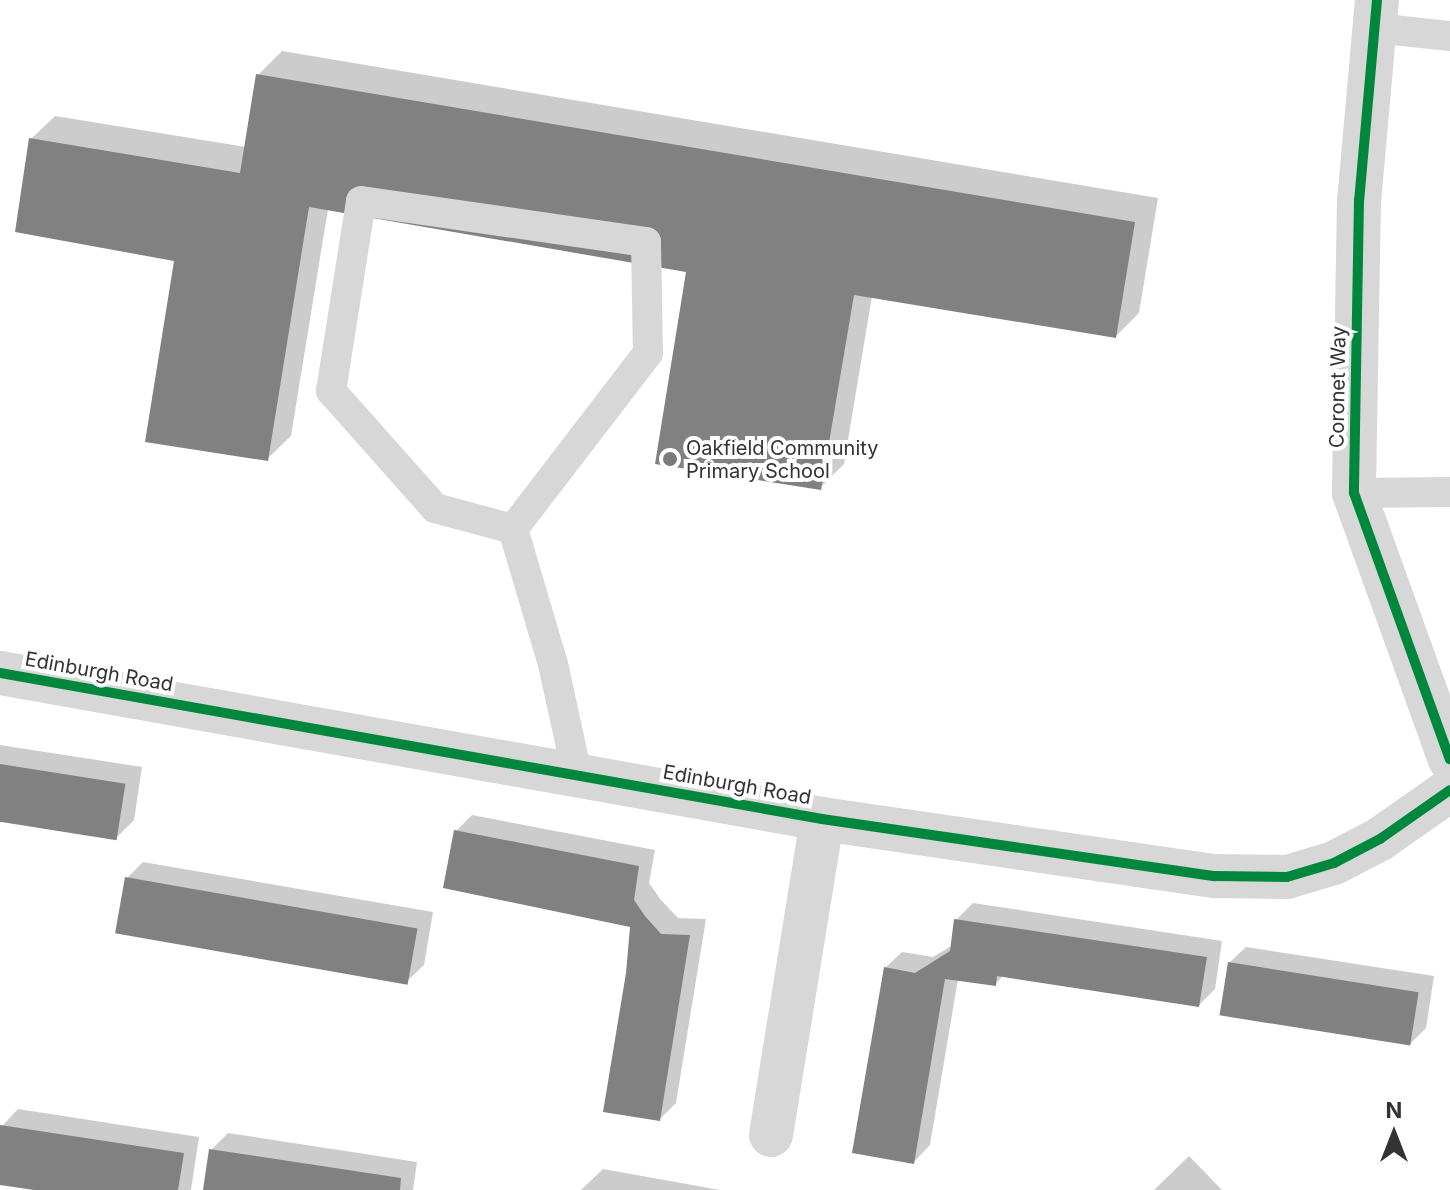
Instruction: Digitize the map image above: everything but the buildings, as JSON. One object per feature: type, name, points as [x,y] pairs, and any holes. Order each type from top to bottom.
[{"type":"street","name":"Coronet Way","points":[[1376,14],[1359,200],[1354,493],[1437,684],[1450,759]]},
{"type":"street","name":"Edinburgh Road","points":[[0,673],[822,819],[1215,876],[1287,877],[1334,863],[1380,839],[1450,790]]},
{"type":"street","points":[[771,1135],[822,819]]},
{"type":"lane","points":[[1376,14],[1450,36]]},
{"type":"lane","points":[[361,201],[646,242],[648,353],[513,529],[435,508],[331,391],[361,201]]},
{"type":"lane","points":[[1354,493],[1450,492]]},
{"type":"lane","points":[[513,529],[553,664],[577,774]]},
{"type":"cycle path","points":[[1377,0],[1359,200],[1354,493],[1450,759]]},
{"type":"cycle path","points":[[0,673],[822,819],[1215,876],[1287,877],[1334,863],[1380,839],[1450,790]]},
{"type":"place","name":"Oakfield Community Primary School","points":[[670,459]]}]
